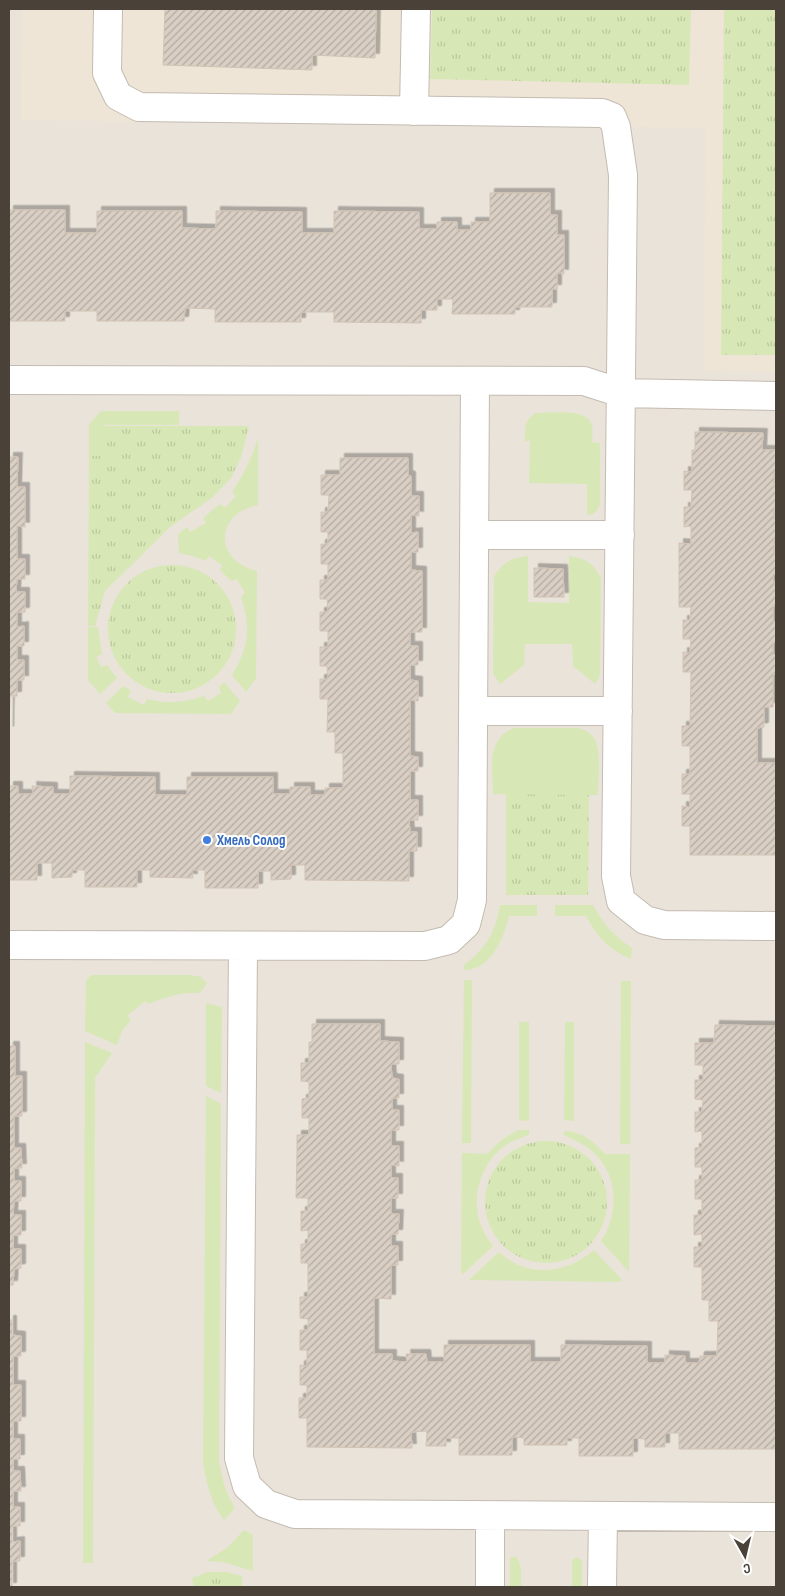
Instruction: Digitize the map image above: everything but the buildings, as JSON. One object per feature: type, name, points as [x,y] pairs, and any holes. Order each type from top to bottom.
[{"type":"lane","points":[[108,9],[107,74],[118,96],[139,107],[602,113],[612,117],[616,127],[623,175],[616,876],[621,900],[645,920],[664,925],[776,926]]},
{"type":"lane","points":[[414,111],[416,9]]},
{"type":"lane","points":[[9,380],[584,381],[621,393],[776,396]]},
{"type":"lane","points":[[9,945],[425,946],[449,940],[466,924],[472,900],[475,381]]},
{"type":"lane","points":[[474,535],[620,535]]},
{"type":"lane","points":[[473,711],[618,711]]},
{"type":"lane","points":[[243,946],[239,1458],[247,1486],[266,1504],[295,1514],[776,1517]]},
{"type":"lane","points":[[490,1516],[490,1587]]},
{"type":"lane","points":[[602,1587],[603,1516]]},
{"type":"shaded area","points":[[9,9],[776,9],[776,1587],[9,1587]]},
{"type":"shaded area","points":[[22,9],[776,9],[776,372],[704,371],[705,128],[21,120]]},
{"type":"green space","points":[[432,9],[691,9],[689,85],[430,79]]},
{"type":"green space","points":[[724,9],[776,9],[776,355],[721,355]]},
{"type":"green space","points":[[101,411],[179,411],[179,425],[103,425],[103,456],[89,456],[89,424]]},
{"type":"green space","points":[[560,412],[577,414],[589,420],[592,426],[592,442],[600,443],[600,504],[594,513],[587,515],[587,484],[529,483],[530,441],[525,441],[525,428],[529,418],[536,413]]},
{"type":"green space","points":[[103,426],[249,426],[241,457],[231,478],[213,497],[170,527],[105,591],[95,626],[88,626],[89,456],[103,456]]},
{"type":"green space","points":[[258,438],[258,505],[244,510],[233,518],[227,527],[225,538],[227,548],[233,558],[243,566],[257,571],[256,678],[246,692],[232,675],[242,655],[247,637],[246,618],[241,597],[245,593],[237,579],[231,581],[220,570],[223,566],[209,556],[206,561],[179,553],[178,534],[187,527],[190,532],[206,523],[203,518],[220,504],[225,508],[236,496],[232,492],[247,466]]},
{"type":"green space","points":[[528,556],[528,602],[569,603],[569,556],[588,562],[595,568],[601,578],[600,675],[595,684],[573,666],[572,644],[525,644],[524,665],[500,684],[493,674],[494,576],[508,562],[516,558]]},
{"type":"green space","points":[[172,565],[185,566],[197,570],[217,584],[231,604],[235,616],[235,642],[231,654],[217,674],[197,688],[185,692],[172,693],[159,692],[147,688],[127,674],[113,654],[109,642],[108,629],[109,616],[113,604],[127,584],[147,570],[159,566]]},
{"type":"green space","points":[[88,627],[98,627],[102,654],[96,657],[101,667],[107,665],[117,678],[100,694],[88,680]]},
{"type":"green space","points":[[224,682],[240,701],[231,714],[115,713],[106,703],[123,686],[131,691],[128,697],[144,705],[147,699],[176,702],[204,696],[208,701],[221,693],[219,687]]},
{"type":"green space","points":[[514,728],[578,728],[591,734],[598,750],[598,795],[493,794],[492,765],[495,747],[498,740],[505,733]]},
{"type":"green space","points":[[506,794],[589,795],[588,895],[506,895]]},
{"type":"green space","points":[[500,905],[537,905],[537,916],[509,916],[500,943],[489,959],[473,969],[464,970],[464,965],[479,952],[489,939],[496,924]]},
{"type":"green space","points":[[555,905],[593,905],[601,918],[619,939],[632,948],[631,959],[604,942],[586,916],[555,916]]},
{"type":"green space","points":[[91,975],[191,975],[201,977],[207,983],[200,993],[186,993],[149,1004],[145,1001],[127,1016],[131,1020],[122,1031],[117,1045],[85,1031],[86,980]]},
{"type":"green space","points":[[464,980],[472,980],[471,1143],[462,1143]]},
{"type":"green space","points":[[621,981],[631,981],[630,1144],[620,1144]]},
{"type":"green space","points":[[206,1003],[222,1007],[221,1093],[206,1086]]},
{"type":"green space","points":[[519,1022],[529,1022],[529,1121],[519,1120]]},
{"type":"green space","points":[[565,1022],[574,1022],[574,1121],[564,1120]]},
{"type":"green space","points":[[85,1042],[112,1053],[95,1078],[93,1563],[83,1563]]},
{"type":"green space","points":[[206,1096],[221,1104],[219,1460],[224,1485],[235,1508],[224,1520],[212,1500],[203,1462]]},
{"type":"green space","points":[[519,1130],[529,1130],[529,1135],[513,1141],[501,1149],[492,1158],[480,1181],[477,1193],[479,1218],[484,1232],[493,1246],[463,1274],[461,1272],[462,1153],[487,1154],[502,1140]]},
{"type":"green space","points":[[564,1131],[582,1135],[592,1141],[605,1154],[630,1154],[629,1272],[601,1241],[607,1231],[613,1209],[614,1198],[609,1175],[604,1165],[593,1152],[564,1135]]},
{"type":"green space","points":[[546,1141],[558,1142],[569,1146],[580,1151],[589,1159],[597,1168],[602,1179],[606,1190],[606,1214],[602,1225],[597,1236],[589,1245],[580,1253],[569,1258],[558,1262],[546,1263],[534,1262],[523,1258],[512,1253],[503,1245],[495,1236],[490,1225],[486,1214],[485,1202],[486,1190],[490,1179],[495,1168],[503,1159],[512,1151],[523,1146],[534,1142]]},
{"type":"green space","points":[[594,1250],[622,1280],[619,1282],[469,1280],[499,1252],[510,1261],[522,1266],[534,1270],[547,1270],[571,1264]]},
{"type":"green space","points":[[244,1530],[253,1535],[253,1571],[223,1562],[206,1561],[227,1548]]},
{"type":"green space","points":[[516,1557],[520,1564],[521,1587],[510,1587],[510,1559]]},
{"type":"green space","points":[[579,1558],[582,1561],[582,1587],[572,1587],[572,1560]]},
{"type":"green space","points":[[208,1572],[226,1572],[242,1576],[242,1587],[194,1587],[192,1578]]},
{"type":"place","name":"Хмель Солод","points":[[207,840]]}]
